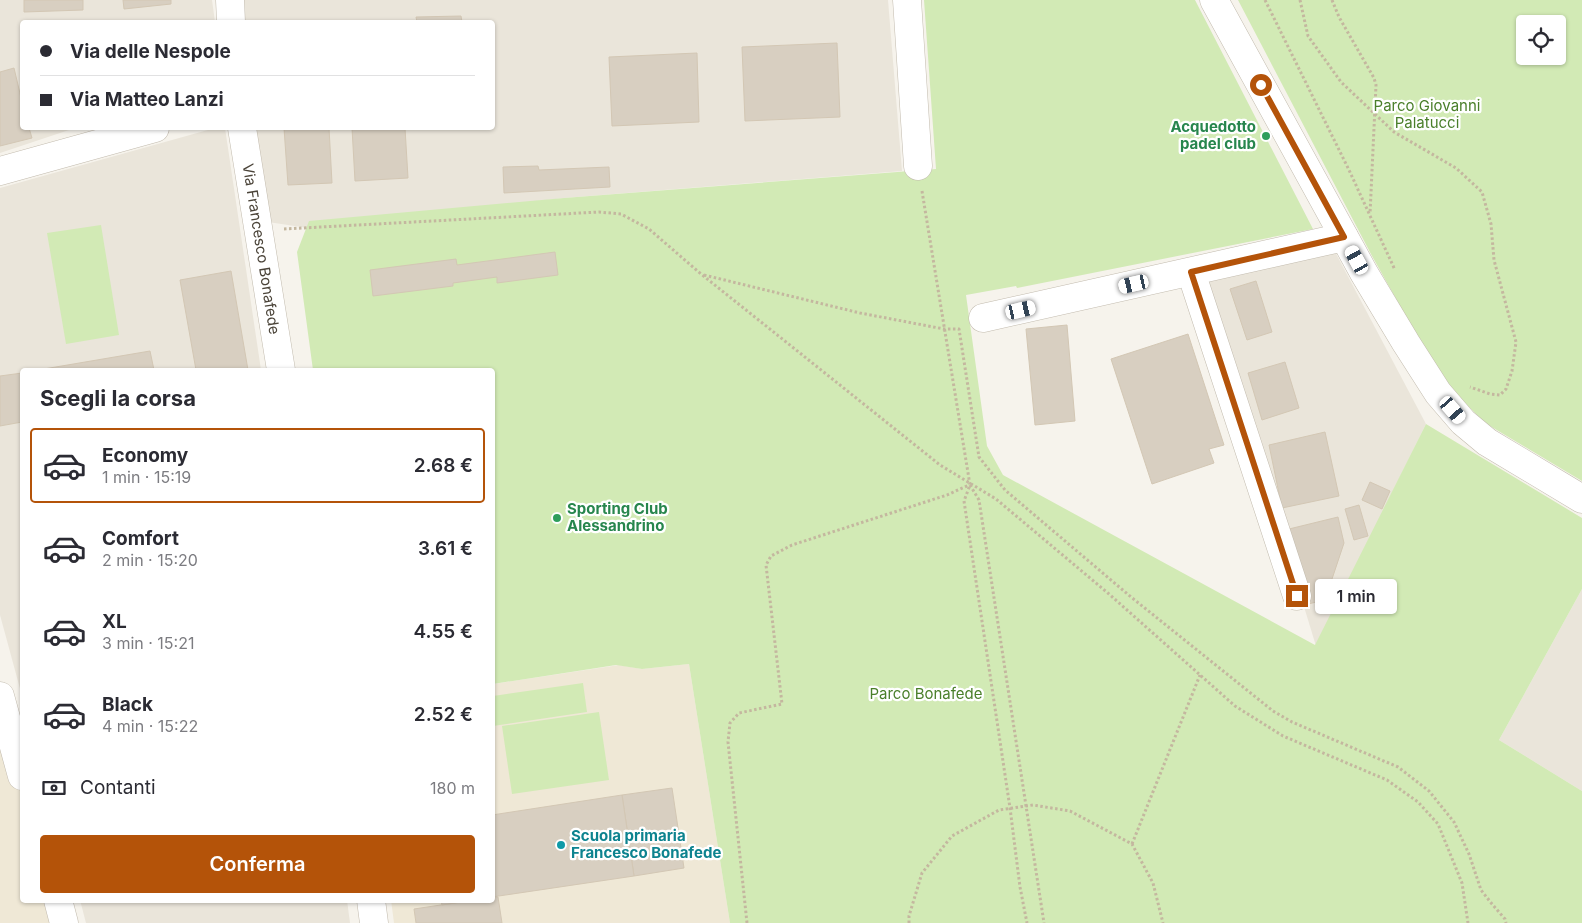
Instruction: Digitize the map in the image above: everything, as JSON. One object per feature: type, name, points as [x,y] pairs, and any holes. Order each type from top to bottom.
[{"type":"street","points":[[230,0],[231,20]]},
{"type":"street","points":[[906,0],[918,166]]},
{"type":"street","points":[[1214,0],[1344,237],[1410,351],[1438,393],[1463,422],[1505,454],[1582,499]]},
{"type":"street","points":[[0,171],[148,130]]},
{"type":"street","name":"Via Francesco Bonafede","points":[[242,130],[280,368]]},
{"type":"street","points":[[983,318],[1344,237]]},
{"type":"street","points":[[1191,272],[1297,596]]},
{"type":"street","points":[[0,696],[20,769]]},
{"type":"street","points":[[59,903],[64,923]]},
{"type":"street","points":[[371,903],[374,923]]},
{"type":"path","points":[[1265,0],[1397,272]]},
{"type":"path","points":[[1300,0],[1308,36],[1341,82],[1394,132],[1456,168],[1482,192],[1491,224],[1494,260],[1516,342],[1512,372],[1506,388],[1500,395],[1473,389],[1465,384]]},
{"type":"path","points":[[1332,0],[1339,17],[1374,78],[1376,85],[1370,214]]},
{"type":"path","points":[[918,166],[970,485],[979,500],[1044,923]]},
{"type":"path","points":[[258,231],[599,212],[621,214],[649,229],[701,274],[940,465],[970,485],[996,499],[1109,594],[1235,706],[1283,736],[1387,780],[1418,802],[1438,824],[1462,883],[1468,923]]},
{"type":"path","points":[[701,274],[860,313],[944,329],[959,329],[979,457],[1005,490],[1131,597],[1273,711],[1292,722],[1398,767],[1429,791],[1454,822],[1469,854],[1481,890],[1505,919],[1506,923]]},
{"type":"path","points":[[970,485],[964,501],[1020,887],[1027,923]]},
{"type":"path","points":[[747,923],[728,742],[730,723],[739,713],[782,704],[766,565],[771,556],[792,545],[947,495],[970,485]]},
{"type":"path","points":[[1132,844],[1200,675]]},
{"type":"path","points":[[909,923],[909,916],[922,873],[952,836],[998,810],[1033,805],[1070,811],[1132,844],[1153,883],[1163,923]]},
{"type":"shaded area","points":[[0,0],[212,0],[215,20],[20,20],[20,130],[69,130],[0,153]]},
{"type":"shaded area","points":[[244,0],[888,0],[902,171],[564,198],[308,228],[268,222],[256,130],[495,130],[495,20],[245,20]]},
{"type":"shaded area","points":[[208,130],[225,130],[261,368],[20,368],[20,689],[0,615],[0,188]]},
{"type":"shaded area","points":[[1333,248],[1426,424],[1316,646],[1204,279]]},
{"type":"shaded area","points":[[1582,589],[1582,791],[1499,740]]},
{"type":"shaded area","points":[[689,664],[730,923],[394,923],[391,903],[495,903],[495,684],[619,665],[642,669]]},
{"type":"shaded area","points":[[0,705],[20,775],[20,903],[58,903],[64,923],[0,923]]},
{"type":"shaded area","points":[[81,903],[347,903],[350,923],[86,923]]},
{"type":"green space","name":"Parco Bonafede","points":[[924,0],[1195,0],[1313,229],[1017,288],[1016,286],[966,295],[987,446],[1003,475],[1315,645],[1426,424],[1582,518],[1582,589],[1499,740],[1582,791],[1582,923],[730,923],[689,664],[642,669],[616,665],[495,684],[495,368],[313,368],[297,252],[309,221],[564,198],[936,169]]},
{"type":"green space","name":"Parco Giovanni Palatucci","points":[[1238,0],[1582,0],[1582,481],[1485,423],[1441,379],[1372,256]]},
{"type":"green space","points":[[101,225],[119,335],[66,344],[47,233]]},
{"type":"green space","points":[[583,683],[587,712],[495,726],[495,696]]},
{"type":"green space","points":[[599,712],[609,780],[512,794],[502,726]]},
{"type":"building","points":[[24,0],[83,0],[83,10],[24,12]]},
{"type":"building","points":[[123,0],[171,0],[171,4],[124,9]]},
{"type":"building","points":[[461,16],[462,20],[417,20],[416,17]]},
{"type":"building","points":[[837,43],[840,117],[745,121],[742,47]]},
{"type":"building","points":[[697,53],[699,122],[612,126],[609,57]]},
{"type":"building","points":[[14,68],[20,94],[20,130],[30,130],[32,138],[0,146],[0,72]]},
{"type":"building","points":[[284,130],[329,130],[332,183],[288,185]]},
{"type":"building","points":[[352,130],[405,130],[408,178],[355,181]]},
{"type":"building","points":[[538,166],[539,170],[609,167],[610,187],[504,193],[503,167]]},
{"type":"building","points":[[555,252],[558,275],[497,283],[497,277],[453,283],[453,286],[373,296],[370,270],[456,259],[457,265]]},
{"type":"building","points":[[231,271],[248,368],[196,368],[180,280]]},
{"type":"building","points":[[1256,281],[1272,332],[1247,340],[1230,289]]},
{"type":"building","points":[[1067,325],[1075,421],[1035,425],[1026,329]]},
{"type":"building","points":[[1188,334],[1224,445],[1209,449],[1214,463],[1152,484],[1111,359]]},
{"type":"building","points":[[150,351],[154,368],[50,368]]},
{"type":"building","points":[[1285,362],[1299,408],[1262,420],[1248,373]]},
{"type":"building","points":[[20,373],[20,422],[0,426],[0,376]]},
{"type":"building","points":[[1325,432],[1339,496],[1282,508],[1269,445]]},
{"type":"building","points":[[1370,482],[1390,491],[1382,509],[1362,500]]},
{"type":"building","points":[[1359,505],[1368,536],[1354,540],[1345,509]]},
{"type":"building","points":[[1338,517],[1344,543],[1325,600],[1308,604],[1289,529]]},
{"type":"building","points":[[672,788],[684,868],[634,876],[622,795]]},
{"type":"building","name":"Scuola primaria Francesco Bonafede","points":[[622,795],[634,876],[495,897],[495,815]]},
{"type":"building","points":[[495,897],[498,897],[502,923],[416,923],[414,909],[454,903],[495,903]]},
{"type":"place","name":"Acquedotto padel club","points":[[1266,136]]},
{"type":"place","name":"Sporting Club Alessandrino","points":[[557,518]]},
{"type":"place","name":"Scuola primaria Francesco Bonafede","points":[[561,845]]},
{"type":"route","points":[[1261,85],[1344,237],[1191,272],[1297,596]]}]
